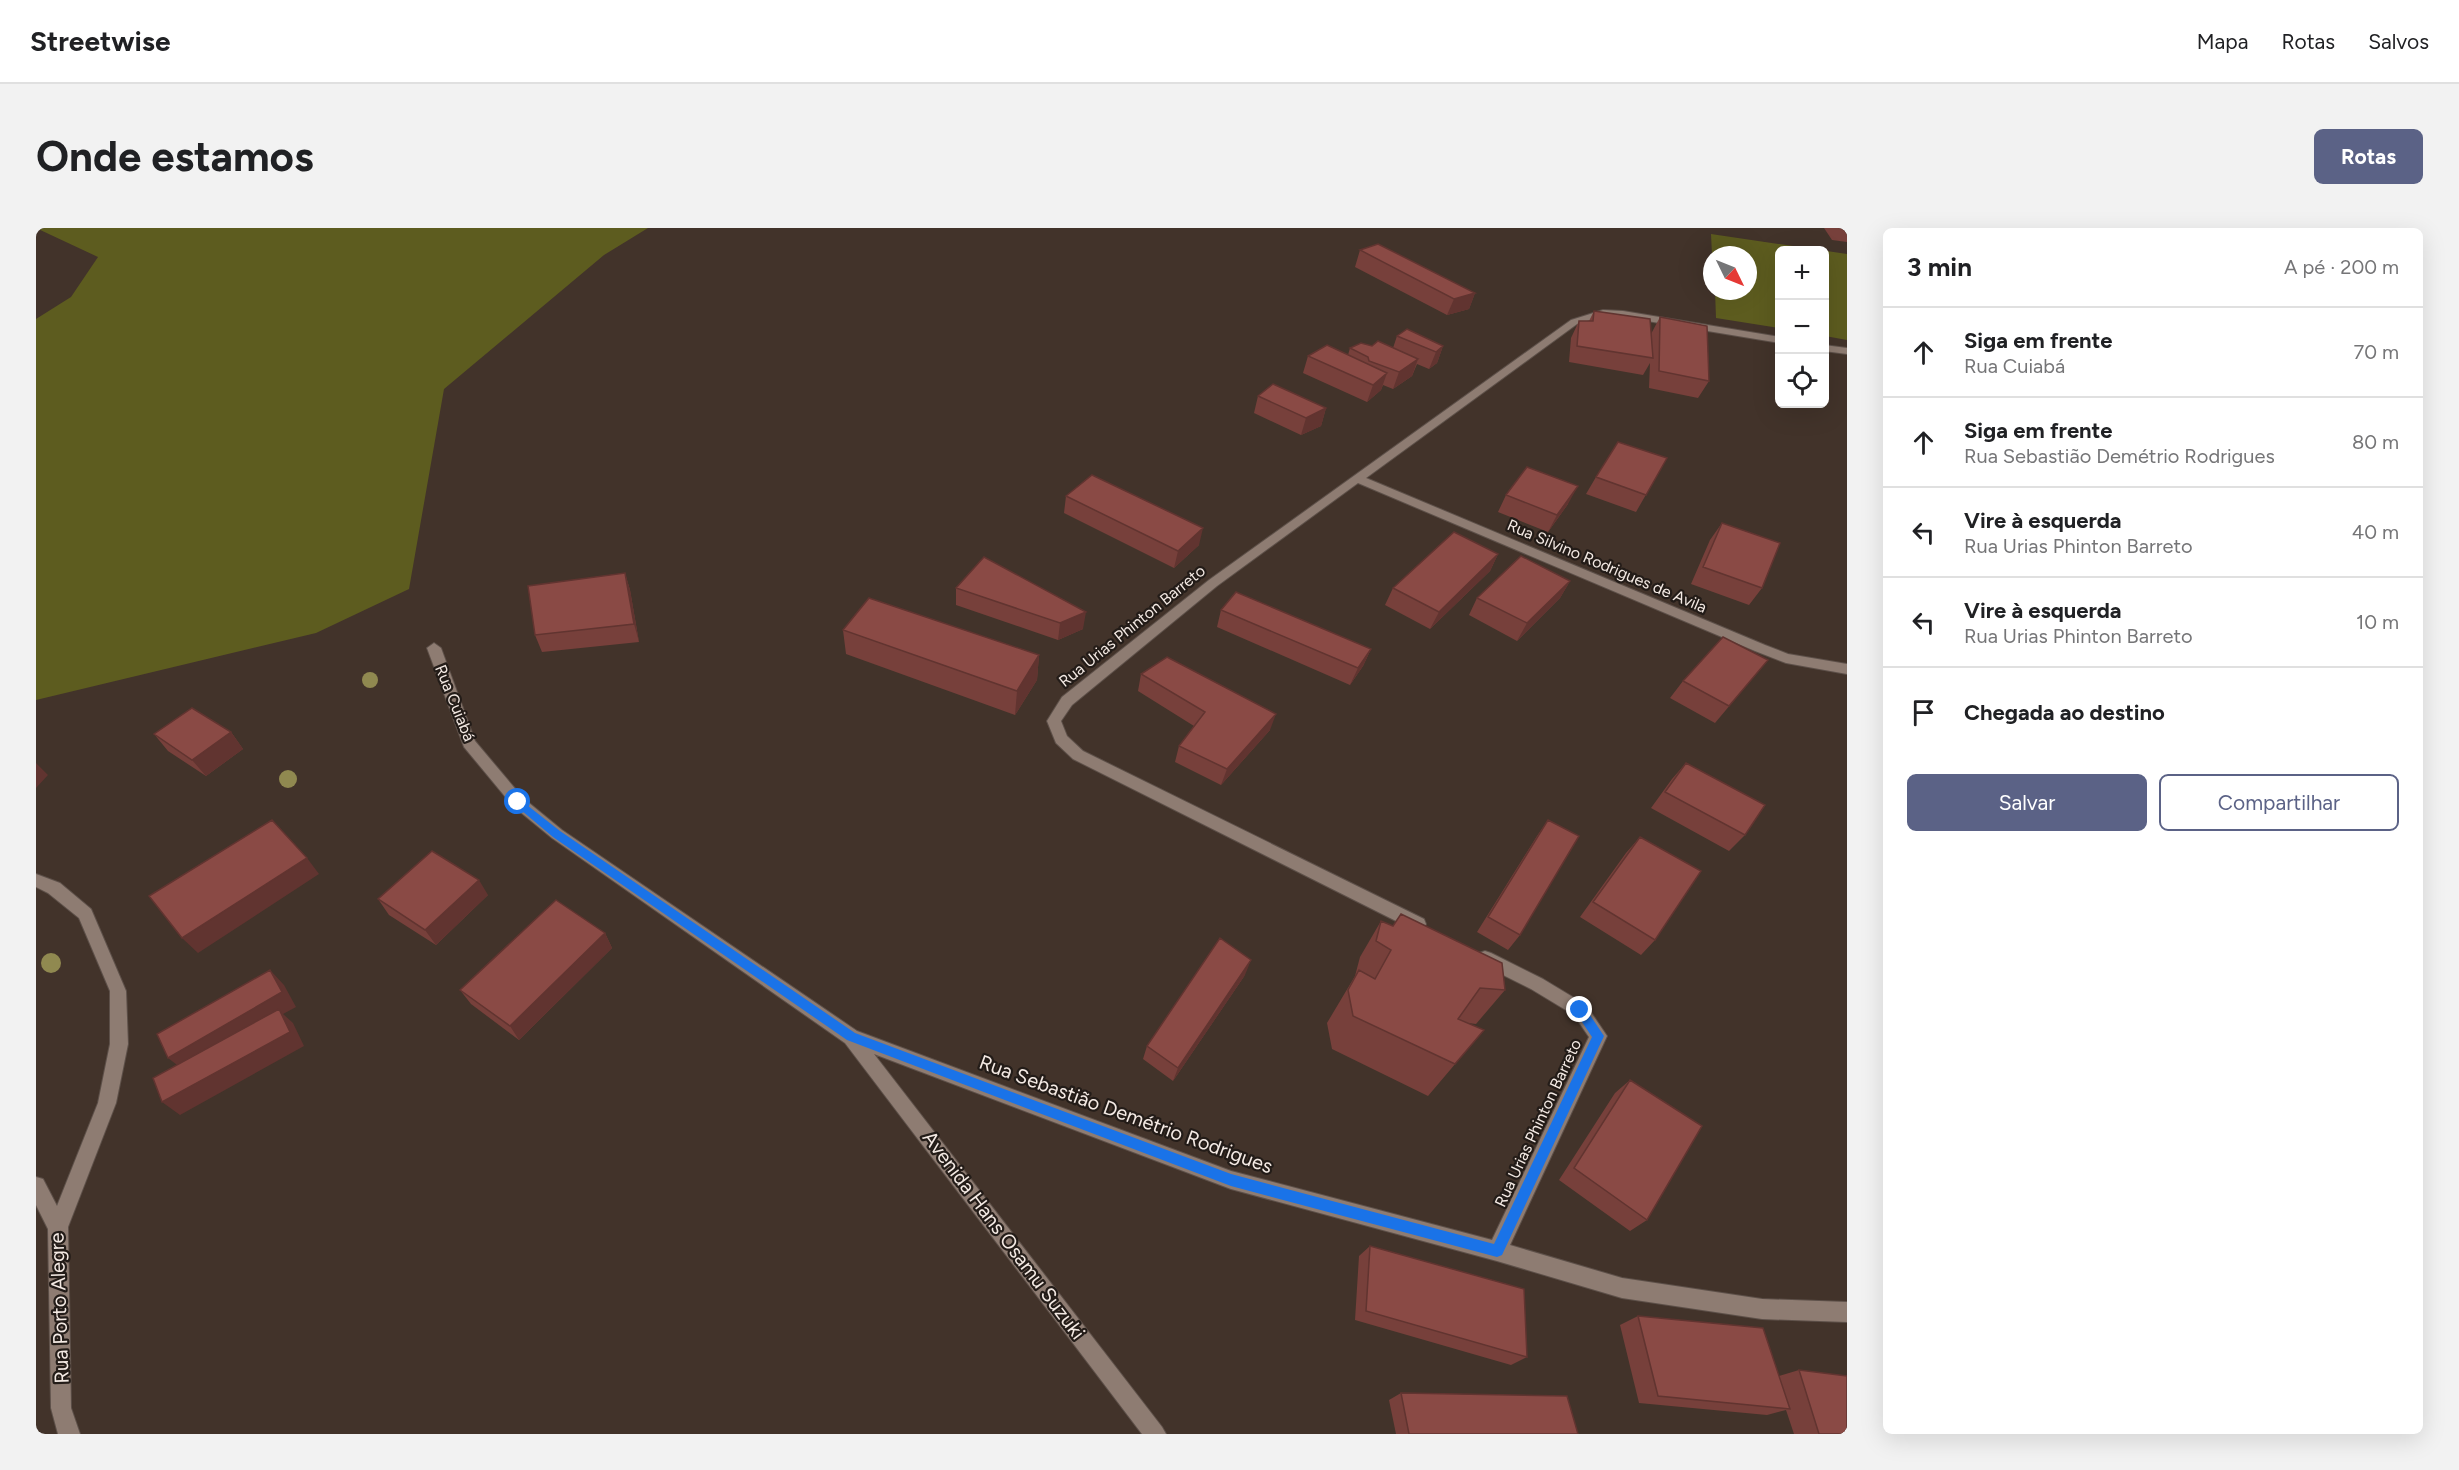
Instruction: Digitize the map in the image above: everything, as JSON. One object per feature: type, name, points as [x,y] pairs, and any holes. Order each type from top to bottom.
[{"type":"street","name":"Rua Urias Phinton Barreto","points":[[1432,931],[1078,755],[1060,739],[1054,721],[1067,701],[1213,583],[1574,322],[1587,316],[1603,313],[1623,314],[1775,339]]},
{"type":"street","points":[[1829,349],[1847,351]]},
{"type":"street","name":"Rua Silvino Rodrigues de Avila","points":[[1358,479],[1760,648],[1786,658],[1847,669]]},
{"type":"street","name":"Rua Cuiabá","points":[[434,648],[469,743],[518,802],[557,834],[851,1037]]},
{"type":"street","points":[[36,880],[54,888],[85,914],[118,991],[119,1044],[107,1103],[58,1227]]},
{"type":"street","name":"Rua Urias Phinton Barreto","points":[[1474,952],[1538,984],[1580,1010],[1598,1036],[1497,1251]]},
{"type":"street","name":"Rua Sebastião Demétrio Rodrigues","points":[[851,1037],[1231,1180],[1497,1251],[1622,1288],[1762,1309],[1847,1312]]},
{"type":"street","name":"Avenida Hans Osamu Suzuki","points":[[851,1037],[1155,1434]]},
{"type":"street","name":"Rua Porto Alegre","points":[[36,1186],[58,1227],[62,1408],[69,1434]]},
{"type":"shaded area","points":[[36,228],[648,228],[604,255],[444,389],[409,589],[316,633],[36,700],[36,319],[71,297],[98,257]]},
{"type":"shaded area","points":[[1711,234],[1793,246],[1775,246],[1775,327],[1716,318],[1715,300],[1757,300],[1757,246],[1712,246]]},
{"type":"shaded area","points":[[1829,252],[1847,254],[1847,340],[1829,337]]},
{"type":"building","points":[[1378,244],[1475,293],[1454,299],[1360,250]]},
{"type":"building","points":[[1594,311],[1650,319],[1653,358],[1577,346],[1579,321],[1593,321]]},
{"type":"building","points":[[1660,317],[1707,326],[1709,381],[1659,371]]},
{"type":"building","points":[[1407,329],[1443,346],[1436,352],[1397,336]]},
{"type":"building","points":[[1378,341],[1418,359],[1399,372],[1369,361],[1368,357],[1350,348],[1361,343],[1372,346]]},
{"type":"building","points":[[1327,345],[1387,373],[1373,385],[1308,356]]},
{"type":"building","points":[[1273,384],[1326,408],[1306,418],[1258,396]]},
{"type":"building","points":[[1618,442],[1667,458],[1646,495],[1596,477]]},
{"type":"building","points":[[1527,467],[1578,486],[1557,515],[1506,495]]},
{"type":"building","points":[[1092,475],[1203,528],[1178,551],[1066,496]]},
{"type":"building","points":[[1722,523],[1780,543],[1762,588],[1703,567]]},
{"type":"building","points":[[1454,532],[1498,554],[1439,612],[1393,588]]},
{"type":"building","points":[[1521,556],[1570,581],[1527,623],[1477,598]]},
{"type":"building","points":[[984,557],[1086,612],[1060,623],[956,588]]},
{"type":"building","points":[[625,573],[634,624],[535,635],[528,586]]},
{"type":"building","points":[[1236,592],[1371,649],[1358,668],[1221,610]]},
{"type":"building","points":[[869,598],[1039,655],[1017,691],[843,630]]},
{"type":"building","points":[[1723,637],[1768,660],[1729,706],[1683,681]]},
{"type":"building","points":[[1167,657],[1276,714],[1227,769],[1179,746],[1205,712],[1141,674]]},
{"type":"building","points":[[192,708],[231,732],[192,760],[154,734]]},
{"type":"building","points":[[1686,763],[1765,805],[1745,835],[1665,792]]},
{"type":"building","points":[[272,820],[307,858],[182,938],[149,896]]},
{"type":"building","points":[[1548,820],[1579,836],[1520,935],[1488,917]]},
{"type":"building","points":[[1640,837],[1701,871],[1655,940],[1593,902]]},
{"type":"building","points":[[432,851],[479,880],[425,930],[378,899]]},
{"type":"building","points":[[556,900],[605,933],[510,1026],[460,990]]},
{"type":"building","points":[[1401,914],[1502,963],[1505,990],[1480,988],[1458,1019],[1484,1030],[1455,1064],[1353,1016],[1348,990],[1359,970],[1375,979],[1391,950],[1376,941],[1381,921],[1393,926]]},
{"type":"building","points":[[1220,938],[1251,960],[1178,1068],[1147,1046]]},
{"type":"building","points":[[270,970],[282,992],[168,1058],[157,1034]]},
{"type":"building","points":[[279,1009],[290,1032],[162,1102],[153,1078]]},
{"type":"building","points":[[1630,1080],[1702,1126],[1647,1220],[1574,1168]]},
{"type":"building","points":[[1370,1246],[1524,1289],[1527,1357],[1366,1311]]},
{"type":"building","points":[[1638,1316],[1763,1328],[1790,1409],[1658,1396]]},
{"type":"building","points":[[1799,1370],[1847,1376],[1847,1434],[1819,1434]]},
{"type":"building","points":[[1401,1393],[1567,1396],[1578,1434],[1409,1434]]},
{"type":"route","points":[[518,802],[557,834],[851,1037],[1231,1180],[1497,1251],[1598,1036],[1580,1010]]}]
